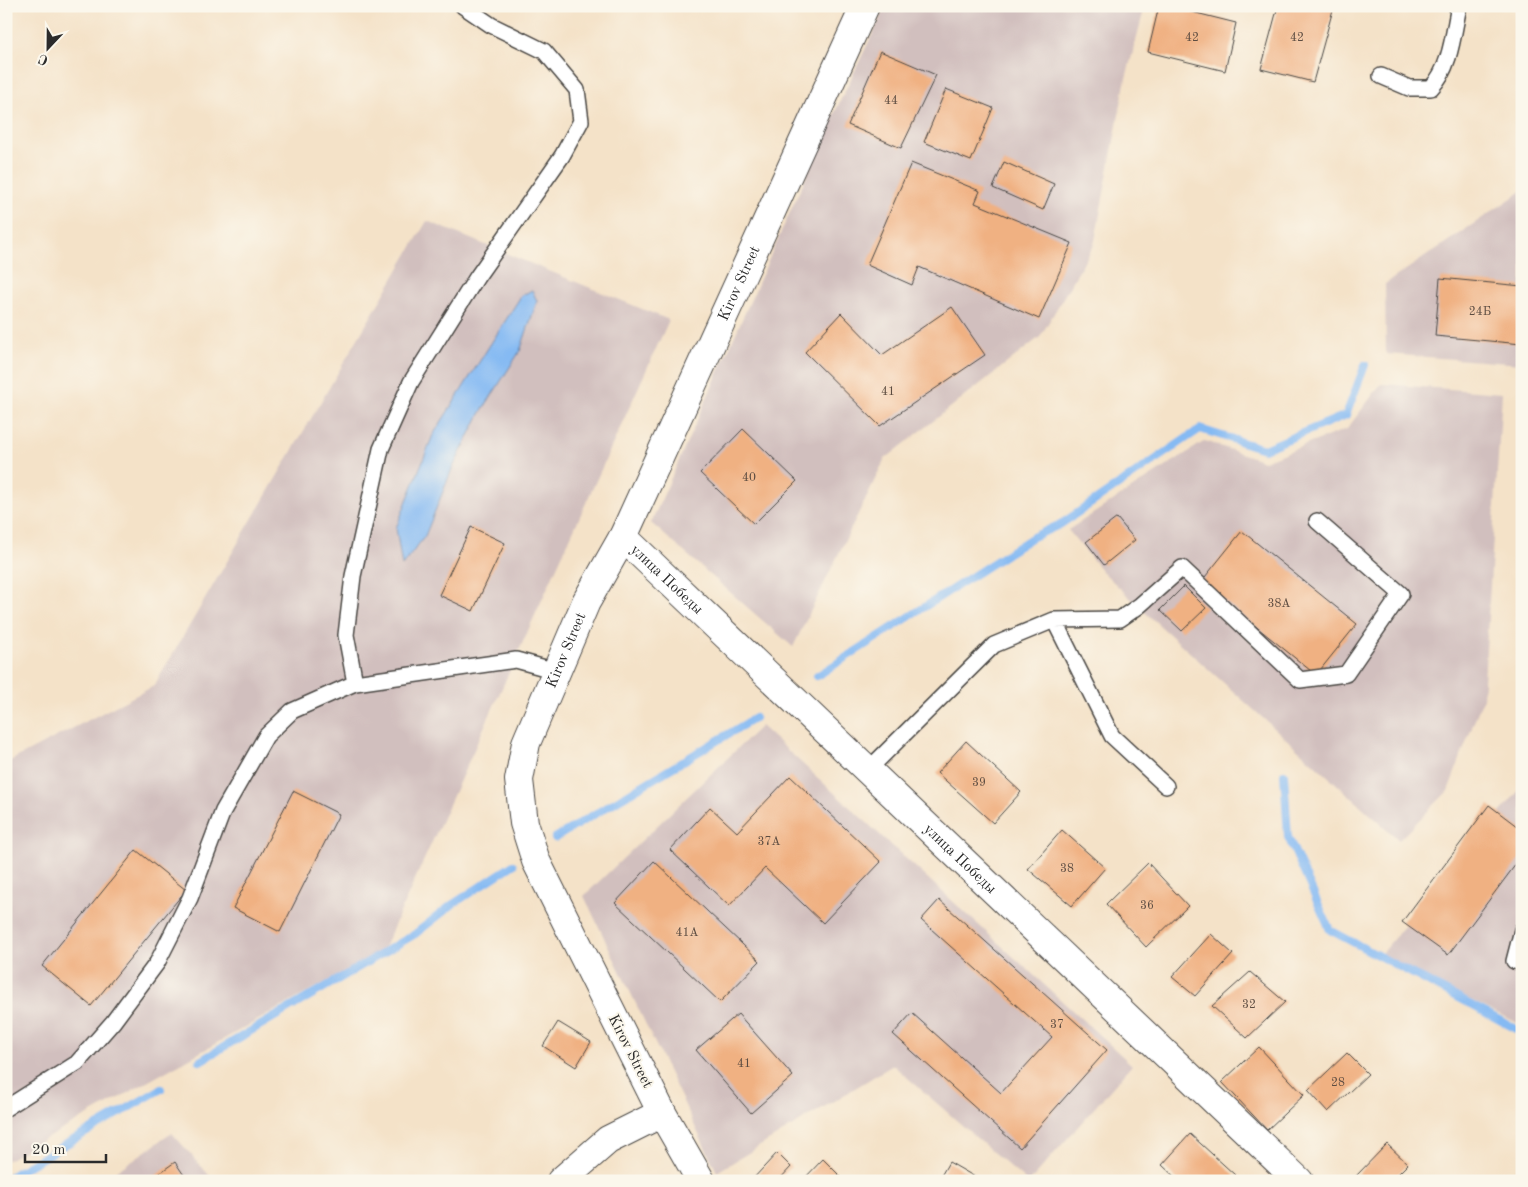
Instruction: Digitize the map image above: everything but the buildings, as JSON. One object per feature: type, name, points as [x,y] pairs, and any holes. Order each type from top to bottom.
[{"type":"street","name":"Kirov Street","points":[[701,1181],[662,1113],[536,861],[524,823],[519,780],[526,743],[586,602],[623,537],[865,6]]},
{"type":"street","name":"улица Победы","points":[[623,537],[1299,1181]]},
{"type":"street","points":[[560,1181],[608,1140],[662,1113]]},
{"type":"lane","points":[[355,683],[346,635],[353,576],[382,448],[411,382],[477,277],[562,156],[581,121],[577,90],[544,51],[491,25],[463,6]]},
{"type":"lane","points":[[1381,76],[1409,88],[1430,88],[1441,78],[1459,6]]},
{"type":"lane","points":[[868,770],[994,645],[1054,620],[1120,619],[1140,606],[1182,568],[1300,680],[1346,674],[1401,594],[1317,521]]},
{"type":"lane","points":[[1054,620],[1112,736],[1166,786]]},
{"type":"lane","points":[[6,1108],[77,1063],[113,1022],[157,963],[190,898],[223,811],[266,736],[292,711],[355,683],[516,660],[556,671]]},
{"type":"lane","points":[[1522,930],[1514,961],[1522,962]]},
{"type":"shaded area","points":[[886,6],[1145,6],[1126,78],[1094,245],[1040,337],[885,459],[793,647],[651,523],[833,116]]},
{"type":"shaded area","points":[[1522,191],[1522,364],[1386,354],[1385,284]]},
{"type":"shaded area","points":[[427,221],[669,320],[383,950],[6,1161],[6,763],[154,686]]},
{"type":"shaded area","points":[[1381,384],[1502,393],[1483,698],[1448,791],[1399,840],[1148,615],[1102,571],[1068,530],[1205,441],[1264,461],[1347,429]]},
{"type":"shaded area","points":[[761,726],[1132,1065],[1030,1181],[1026,1181],[893,1065],[717,1172],[584,896]]},
{"type":"shaded area","points":[[1522,787],[1522,1025],[1379,956]]},
{"type":"shaded area","points":[[172,1133],[214,1181],[102,1181]]},
{"type":"water","points":[[532,290],[537,301],[520,351],[480,414],[452,469],[425,536],[402,566],[396,528],[433,435],[521,296]]},
{"type":"waterway","points":[[817,676],[1033,537],[1061,524],[1200,429],[1264,449],[1346,415],[1365,365]]},
{"type":"waterway","points":[[555,838],[755,718]]},
{"type":"waterway","points":[[1284,774],[1288,837],[1330,930],[1522,1032]]},
{"type":"waterway","points":[[200,1061],[415,934],[453,904],[513,865]]},
{"type":"waterway","points":[[6,1179],[161,1089]]}]
